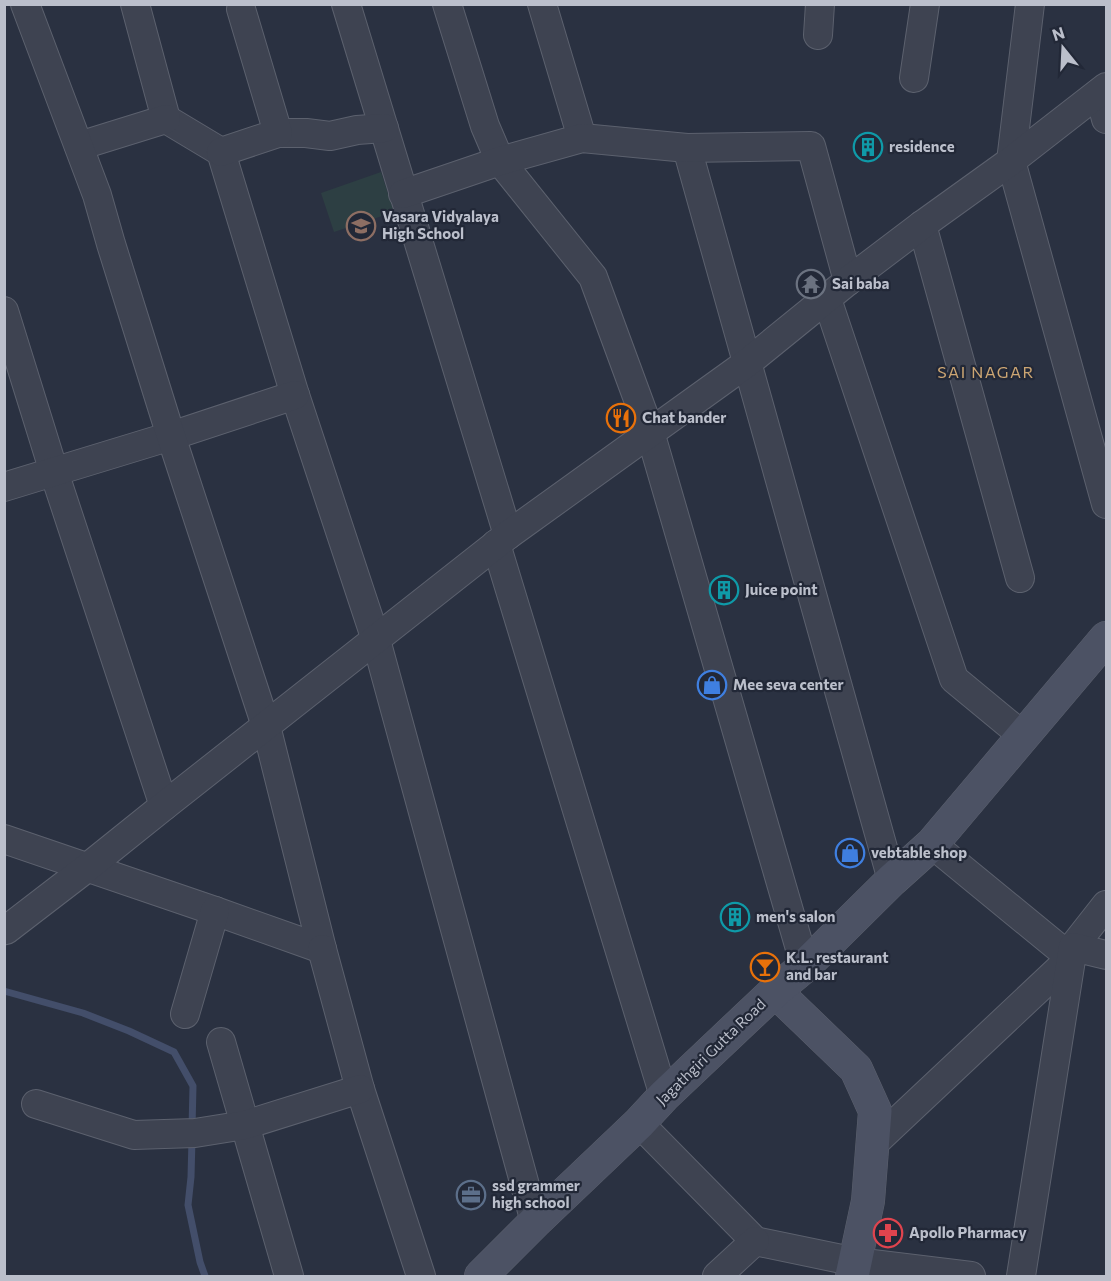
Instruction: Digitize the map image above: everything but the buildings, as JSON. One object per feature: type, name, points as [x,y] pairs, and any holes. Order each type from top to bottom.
[{"type":"street","points":[[26,4],[97,195],[171,436],[266,726],[360,1089],[421,1276]]},
{"type":"street","points":[[135,4],[166,119],[221,152],[295,395],[376,640],[535,1222]]},
{"type":"street","points":[[346,4],[384,128],[664,1096]]},
{"type":"street","points":[[447,4],[485,126],[501,161],[593,278],[650,432],[805,966]]},
{"type":"street","points":[[542,4],[582,138]]},
{"type":"street","points":[[818,36],[820,4]]},
{"type":"street","points":[[914,78],[926,4]]},
{"type":"street","points":[[1030,4],[1011,161],[1107,504]]},
{"type":"street","points":[[241,9],[278,133]]},
{"type":"street","points":[[4,929],[6,930],[88,867],[502,540],[747,363],[922,225],[1011,161],[1104,100]]},
{"type":"street","points":[[79,146],[166,119]]},
{"type":"street","points":[[221,152],[278,133],[330,136],[357,130],[384,128]]},
{"type":"street","points":[[403,194],[501,161],[582,138],[687,148],[811,146],[849,281]]},
{"type":"street","points":[[687,148],[892,880]]},
{"type":"street","points":[[922,225],[1020,578]]},
{"type":"street","points":[[826,299],[954,679],[1023,736]]},
{"type":"street","points":[[4,311],[54,472],[164,806]]},
{"type":"street","points":[[4,487],[295,395]]},
{"type":"street","name":"Jagathgiri Gutta Road","points":[[481,1276],[664,1096],[805,966],[932,844],[1107,638]]},
{"type":"street","points":[[4,839],[322,949]]},
{"type":"street","points":[[932,844],[1072,953],[1107,955]]},
{"type":"street","points":[[873,1145],[1072,953],[1107,905]]},
{"type":"street","points":[[185,1014],[215,911]]},
{"type":"street","points":[[1021,1276],[1072,953]]},
{"type":"street","points":[[776,991],[856,1069],[875,1111],[868,1201],[854,1269]]},
{"type":"street","points":[[221,1042],[289,1276]]},
{"type":"street","points":[[36,1104],[134,1135],[195,1133],[245,1125],[360,1089]]},
{"type":"street","points":[[639,1123],[755,1241],[854,1269],[971,1276]]},
{"type":"street","points":[[717,1276],[755,1241]]},
{"type":"shaded area","points":[[381,172],[394,212],[334,232],[321,193]]},
{"type":"waterway","points":[[4,991],[83,1013],[174,1052],[193,1086],[192,1128]]},
{"type":"waterway","points":[[192,1139],[188,1205],[205,1276]]},
{"type":"place","name":"residence","points":[[868,147]]},
{"type":"place","name":"Vasara Vidyalaya High School","points":[[361,226]]},
{"type":"place","name":"Sai baba","points":[[811,284]]},
{"type":"place","name":"Chat bander","points":[[621,418]]},
{"type":"place","name":"Juice point","points":[[724,590]]},
{"type":"place","name":"Mee seva center","points":[[712,685]]},
{"type":"place","name":"vebtable shop","points":[[850,853]]},
{"type":"place","name":"men's salon","points":[[735,917]]},
{"type":"place","name":"K.L. restaurant and bar","points":[[765,967]]},
{"type":"place","name":"ssd grammer high school","points":[[471,1195]]},
{"type":"place","name":"Apollo Pharmacy","points":[[888,1233]]},
{"type":"district","name":"SAI NAGAR","points":[[986,372]]}]
